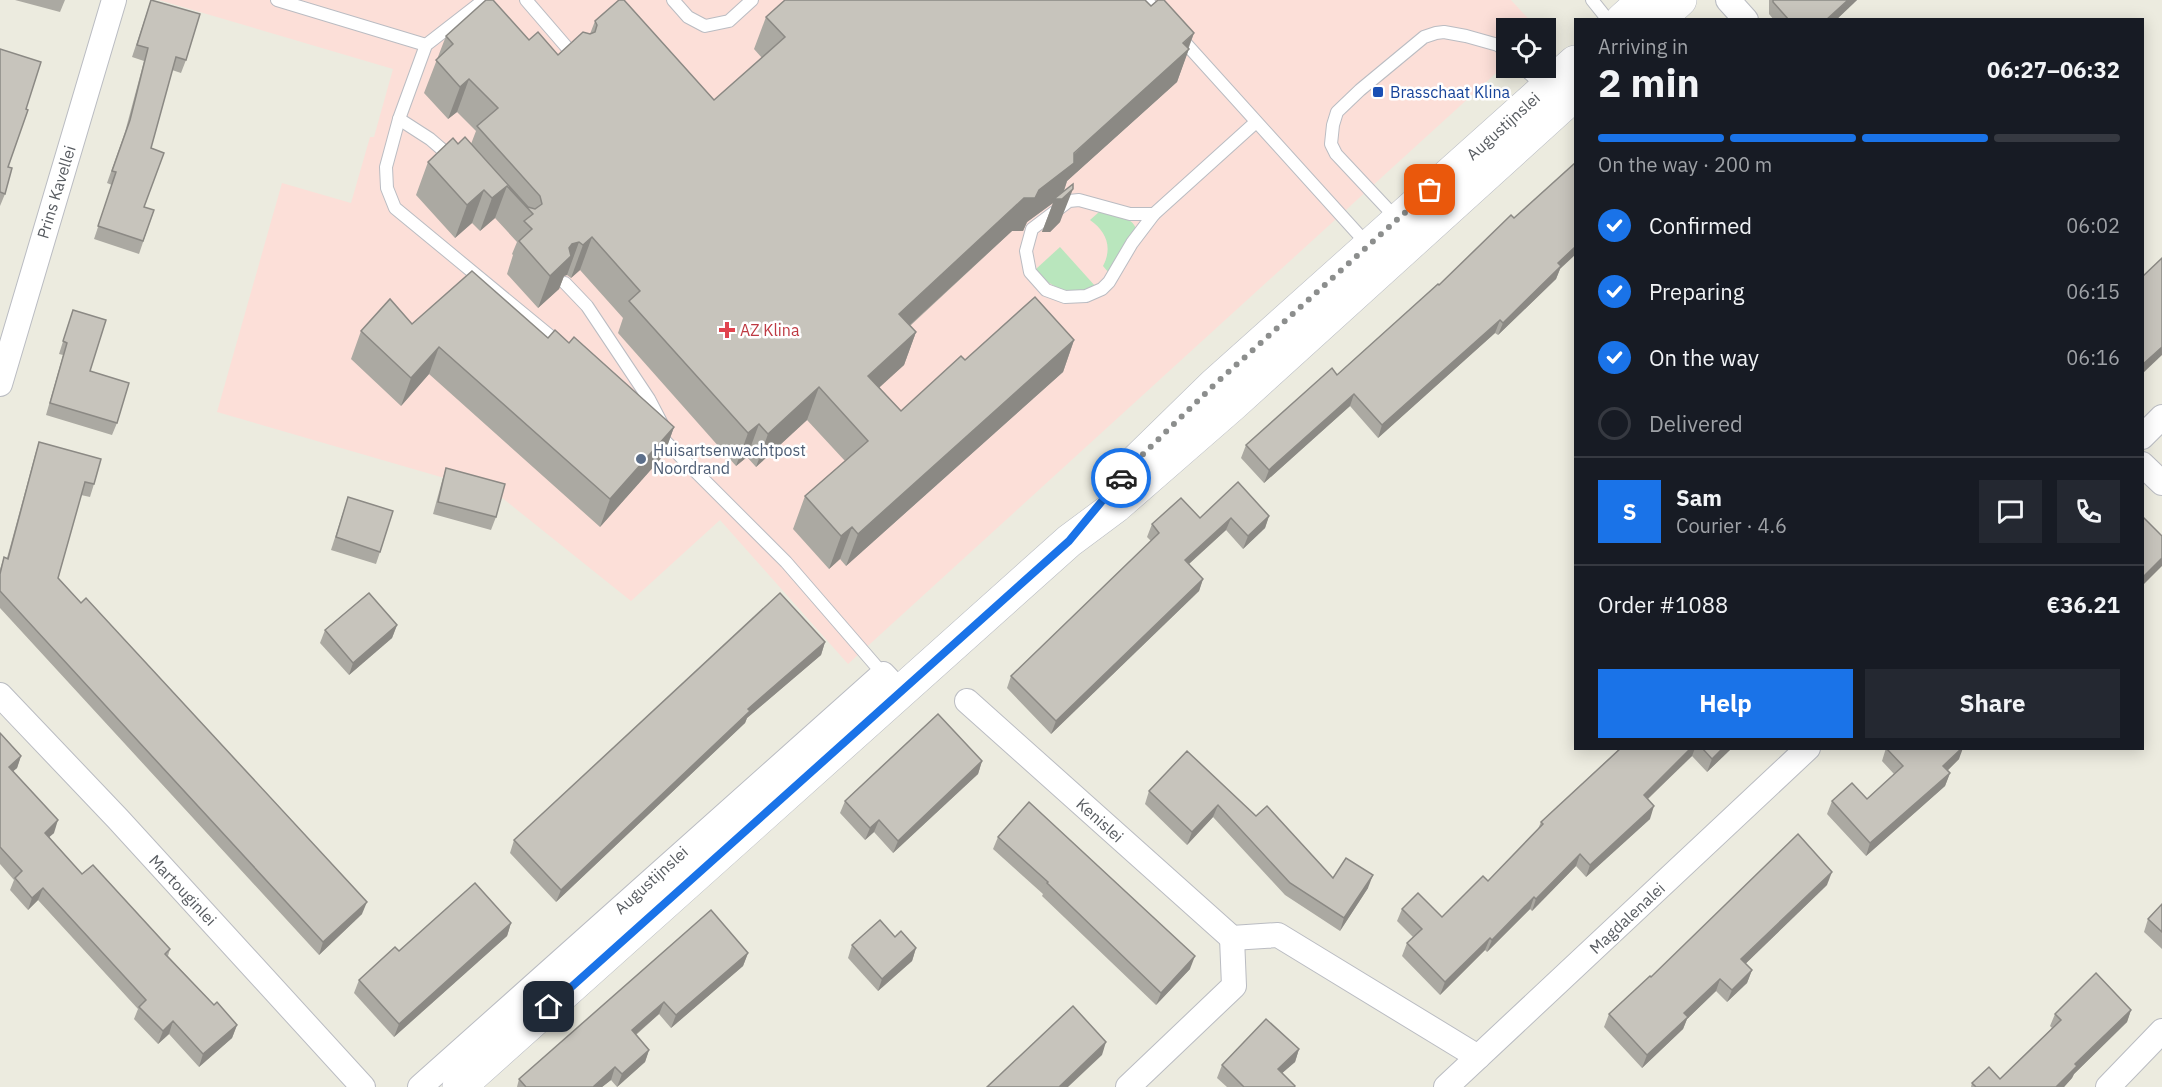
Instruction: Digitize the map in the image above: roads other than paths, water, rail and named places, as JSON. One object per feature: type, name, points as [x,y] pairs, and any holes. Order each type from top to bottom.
[{"type":"street","name":"Prins Kavellei","points":[[0,384],[114,0]]},
{"type":"street","points":[[1624,18],[1644,0]]},
{"type":"street","points":[[1660,18],[1680,0]]},
{"type":"street","points":[[1728,0],[1744,18]]},
{"type":"street","name":"Augustijnslei","points":[[420,1087],[892,683],[1116,506],[1243,395],[1555,86],[1574,63]]},
{"type":"street","name":"Augustijnslei","points":[[1069,541],[1134,463],[1214,385],[1369,255],[1397,220],[1555,86]]},
{"type":"street","points":[[2144,435],[2162,417]]},
{"type":"street","points":[[2144,466],[2162,483]]},
{"type":"street","name":"Augustijnslei","points":[[459,1087],[892,683]]},
{"type":"street","name":"Martouginlei","points":[[0,695],[118,819],[363,1087]]},
{"type":"street","name":"Kenislei","points":[[967,701],[1232,938]]},
{"type":"street","name":"Magdalenalei","points":[[1446,1087],[1806,750]]},
{"type":"street","points":[[1128,1087],[1234,986],[1232,938],[1278,935],[1478,1057]]},
{"type":"street","points":[[2108,1087],[2162,1031]]},
{"type":"lane","points":[[278,0],[426,45]]},
{"type":"lane","points":[[484,0],[426,45],[399,119],[386,167],[387,188],[395,208],[569,352]]},
{"type":"lane","points":[[526,0],[577,59]]},
{"type":"lane","points":[[673,0],[688,17],[705,26],[729,21],[752,0]]},
{"type":"lane","points":[[1146,0],[1256,122],[1369,255],[1342,288]]},
{"type":"lane","points":[[1592,0],[1606,18]]},
{"type":"lane","points":[[1397,220],[1336,154],[1331,144],[1337,112],[1424,37],[1436,33],[1466,36],[1496,44]]},
{"type":"lane","points":[[399,119],[430,139],[462,167]]},
{"type":"lane","points":[[1154,214],[1130,214],[1079,200],[1069,201],[1032,229],[1026,251],[1030,272],[1046,290],[1065,297],[1086,296],[1102,289],[1154,214],[1256,122]]},
{"type":"lane","points":[[565,283],[587,306],[649,399],[661,419],[669,445]]},
{"type":"lane","points":[[1243,395],[1244,375],[1271,351]]},
{"type":"lane","points":[[646,423],[786,562],[892,683]]},
{"type":"place","name":"Brasschaat Klina","points":[[1378,92]]},
{"type":"place","name":"AZ Klina","points":[[727,330]]},
{"type":"place","name":"Huisartsenwachtpost Noordrand","points":[[641,459]]}]
